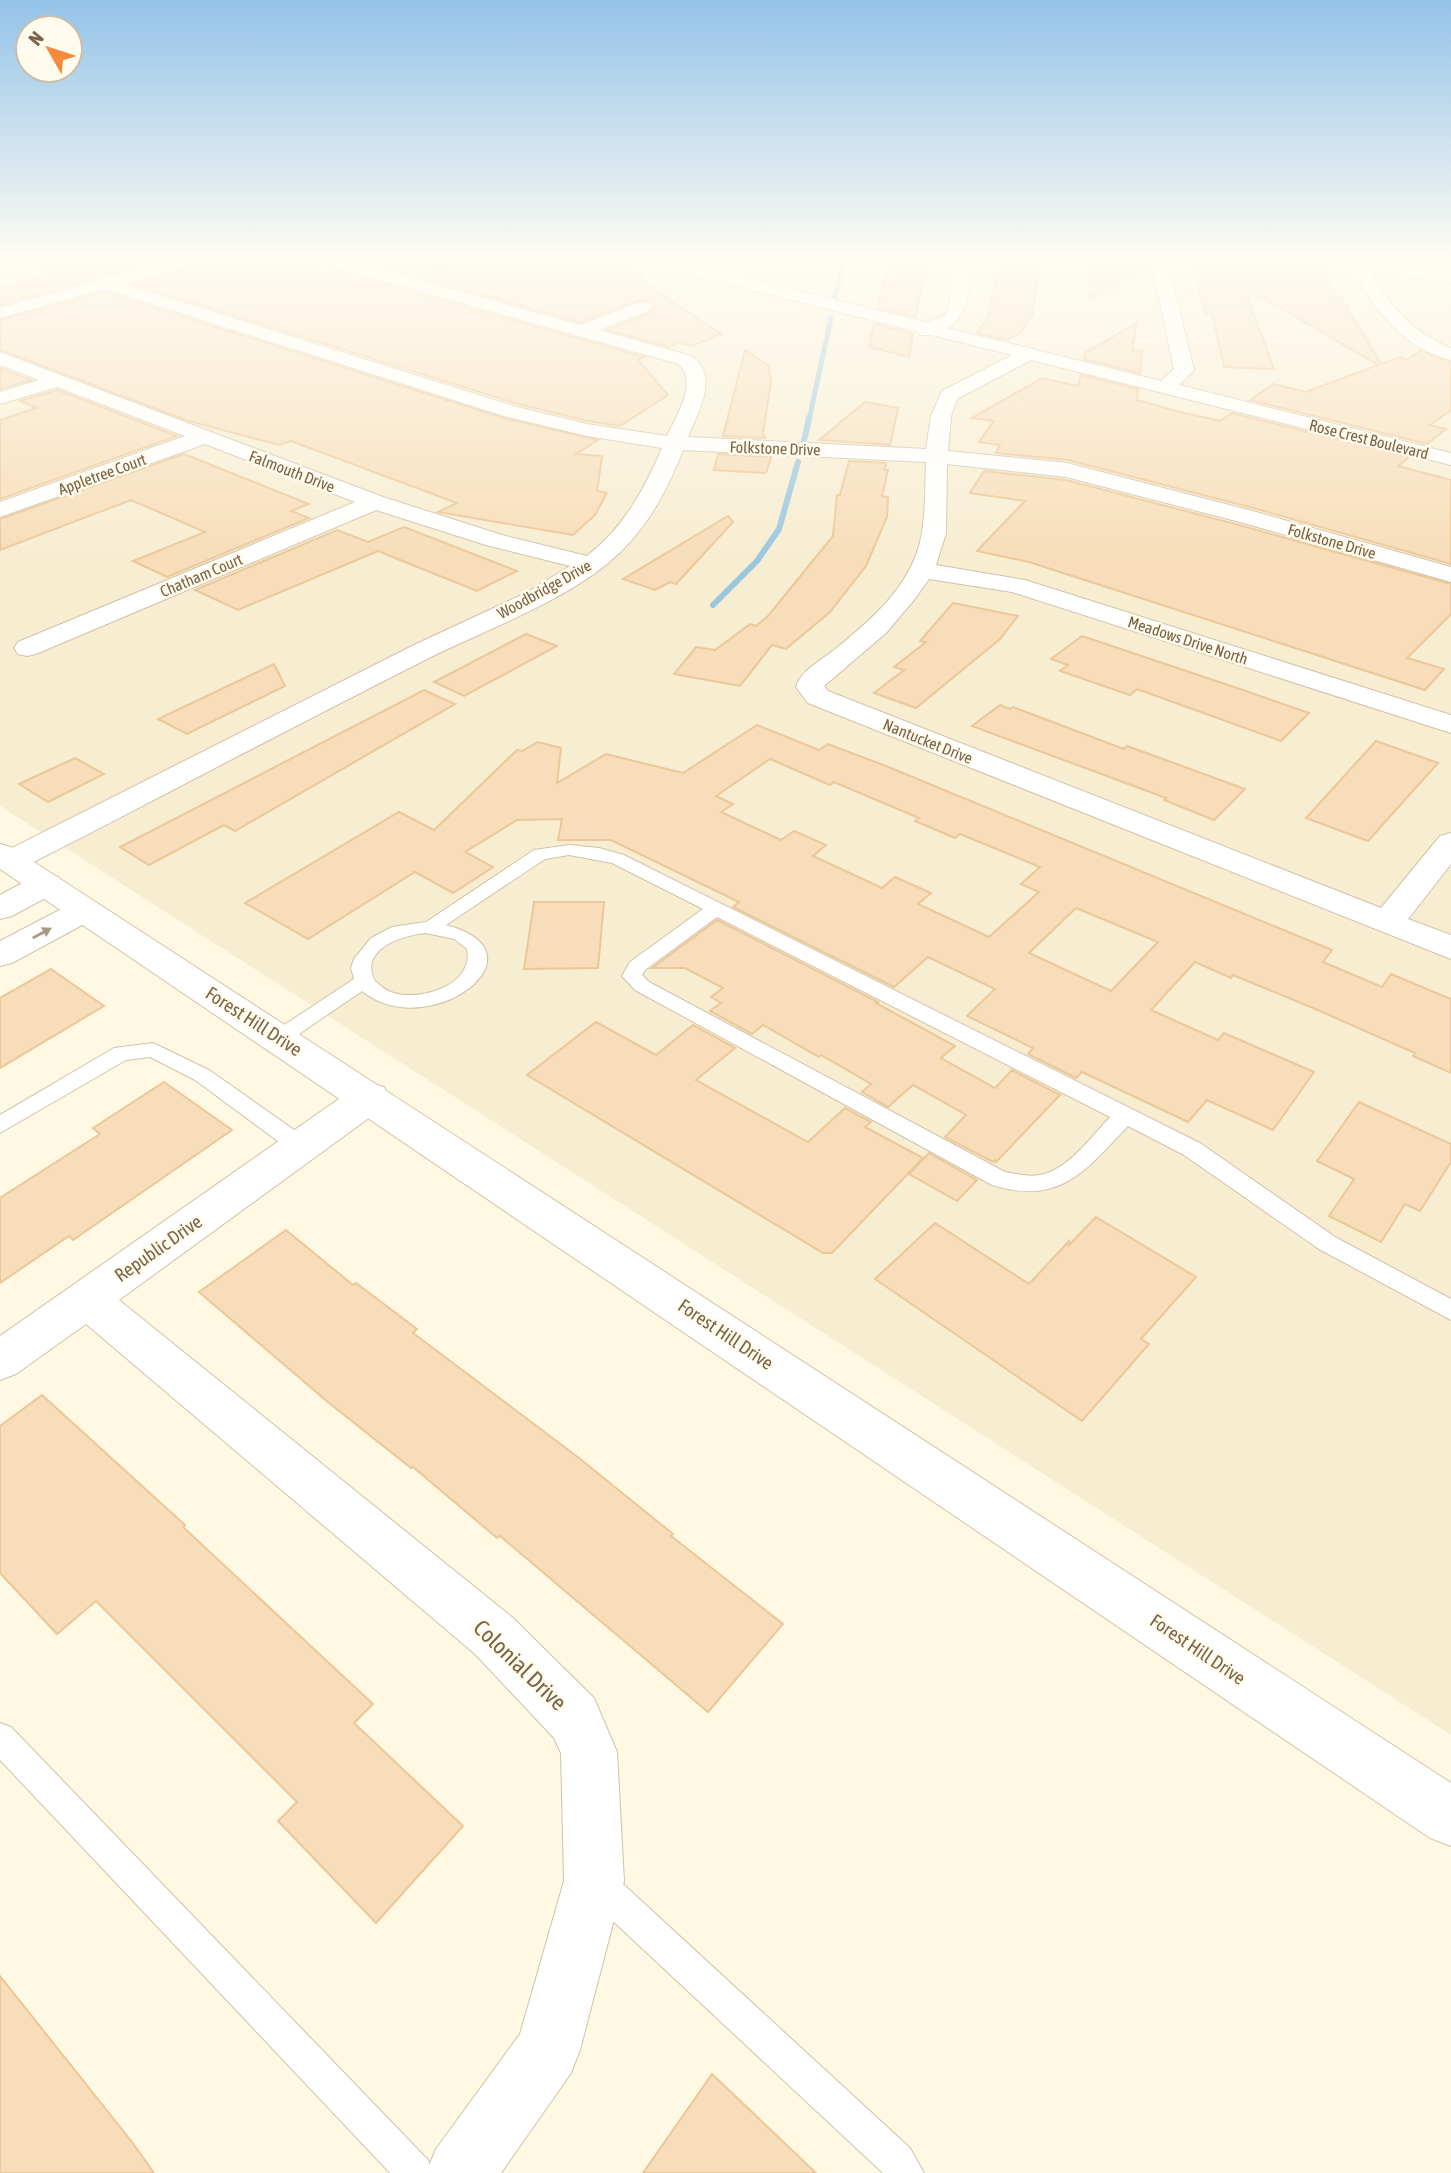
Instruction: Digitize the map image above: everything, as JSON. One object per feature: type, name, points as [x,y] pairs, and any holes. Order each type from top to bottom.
[{"type":"street","name":"Folkstone Drive","points":[[339,357],[511,412],[587,430],[674,443],[937,456],[1067,470],[1211,507],[1451,575]]},
{"type":"street","name":"Woodbridge Drive","points":[[0,909],[19,867],[423,651],[535,598],[608,551],[640,516],[658,484],[696,393],[698,379],[692,364],[679,357]]},
{"type":"street","name":"Nantucket Drive","points":[[1022,357],[949,395],[944,403],[937,456],[936,524],[928,556],[892,610],[857,646],[811,682],[810,687],[818,697],[1451,948]]},
{"type":"street","name":"Rose Crest Boulevard","points":[[1037,357],[1451,459]]},
{"type":"street","points":[[1166,388],[1184,370],[1181,357]]},
{"type":"street","name":"Falmouth Drive","points":[[0,358],[375,502],[494,540],[591,564]]},
{"type":"street","points":[[0,398],[55,381]]},
{"type":"street","name":"Appletree Court","points":[[0,510],[204,437]]},
{"type":"street","name":"Chatham Court","points":[[27,648],[375,502]]},
{"type":"street","name":"Meadows Drive North","points":[[921,570],[1016,585],[1451,724]]},
{"type":"street","points":[[1387,923],[1451,843]]},
{"type":"street","name":"Forest Hill Drive","points":[[19,867],[370,1097],[1451,1817]]},
{"type":"street","points":[[0,955],[85,910]]},
{"type":"street","points":[[309,1141],[370,1097]]},
{"type":"street","name":"Republic Drive","points":[[0,1361],[309,1141]]},
{"type":"street","name":"Colonial Drive","points":[[87,1299],[494,1636],[574,1718],[589,1752],[594,1881],[548,2050],[460,2173]]},
{"type":"lane","points":[[431,927],[540,854],[569,850],[599,853],[618,859],[1192,1149],[1327,1243],[1451,1310]]},
{"type":"lane","points":[[716,909],[637,966],[632,976],[642,986],[1000,1179],[1023,1184],[1052,1181],[1073,1167],[1126,1114]]},
{"type":"lane","points":[[431,927],[464,935],[475,945],[480,957],[477,970],[467,982],[436,999],[415,1002],[395,1000],[377,994],[363,982],[360,969],[364,956],[375,944],[391,934],[431,927]]},
{"type":"lane","points":[[279,1038],[363,982]]},
{"type":"lane","points":[[0,1125],[121,1053],[153,1050],[202,1075],[309,1141]]},
{"type":"lane","points":[[0,1738],[415,2173]]},
{"type":"lane","points":[[594,1881],[897,2161],[906,2173]]},
{"type":"shaded area","points":[[0,357],[1451,357],[1451,1735],[0,806]]},
{"type":"building","points":[[20,357],[312,357],[503,418],[598,440],[576,454],[602,456],[597,491],[607,493],[595,515],[573,535],[438,512],[457,503],[291,441],[279,445],[189,421]]},
{"type":"building","points":[[369,357],[643,357],[638,360],[668,395],[620,426],[518,404]]},
{"type":"building","points":[[743,357],[756,357],[768,365],[771,381],[763,433],[765,438],[723,436]]},
{"type":"building","points":[[1141,357],[1140,373],[1084,359]]},
{"type":"building","points":[[1222,357],[1270,357],[1274,369],[1224,367]]},
{"type":"building","points":[[1365,357],[1377,357],[1381,364],[1400,357],[1407,360],[1411,357],[1440,357],[1451,362],[1451,410],[1430,425],[1446,429],[1427,444],[1250,400],[1273,384],[1306,392],[1378,365]]},
{"type":"building","points":[[0,368],[31,380],[0,389]]},
{"type":"building","points":[[1081,375],[1138,389],[1137,400],[1180,412],[1220,421],[1232,413],[1409,457],[1398,466],[1451,480],[1451,564],[1257,509],[1068,460],[996,453],[1000,445],[979,442],[994,421],[972,418],[1042,378],[1078,386]]},
{"type":"building","points":[[57,390],[177,436],[0,499],[0,420],[37,408],[20,401]]},
{"type":"building","points":[[865,402],[898,408],[890,445],[819,440]]},
{"type":"building","points":[[184,454],[309,504],[291,511],[309,518],[167,577],[133,561],[205,532],[131,500],[0,550],[0,519]]},
{"type":"building","points":[[718,454],[771,458],[766,473],[714,470]]},
{"type":"building","points":[[849,461],[886,463],[885,470],[888,470],[882,496],[888,497],[887,517],[866,566],[830,612],[786,649],[772,645],[740,686],[674,674],[696,647],[715,650],[750,624],[756,626],[768,616],[833,536],[837,495],[840,495]]},
{"type":"building","points":[[984,471],[1066,480],[1451,584],[1451,614],[1407,658],[1444,669],[1425,690],[1029,562],[977,551],[1025,501],[970,493]]},
{"type":"building","points":[[728,516],[733,522],[676,584],[670,582],[655,590],[623,579]]},
{"type":"building","points":[[404,527],[517,571],[477,591],[378,551],[238,610],[195,590],[337,530],[368,542]]},
{"type":"building","points":[[953,603],[1018,616],[1000,639],[916,708],[874,693],[904,670],[894,667],[926,642],[920,641]]},
{"type":"building","points":[[526,634],[557,646],[464,696],[434,682]]},
{"type":"building","points":[[1082,636],[1309,713],[1281,741],[1137,689],[1130,695],[1060,671],[1068,665],[1051,659]]},
{"type":"building","points":[[274,664],[285,686],[187,734],[158,719]]},
{"type":"building","points":[[424,690],[455,704],[235,831],[224,825],[149,865],[120,847]]},
{"type":"building","points":[[1000,705],[1010,709],[1013,707],[1124,749],[1127,746],[1245,789],[1214,820],[1164,800],[1166,798],[972,726]]},
{"type":"building","points":[[757,725],[819,750],[828,744],[886,766],[1332,950],[1323,962],[1382,987],[1391,974],[1451,999],[1451,1073],[1413,1056],[1415,1053],[1313,1008],[1195,962],[1151,1010],[1218,1040],[1224,1033],[1314,1072],[1273,1130],[1207,1100],[1188,1122],[1082,1072],[1076,1078],[1028,1054],[1033,1048],[967,1016],[995,989],[928,957],[894,987],[733,907],[739,902],[611,840],[558,840],[562,819],[517,820],[465,852],[493,867],[453,893],[415,872],[308,939],[245,903],[399,812],[434,830],[517,750],[522,751],[538,742],[561,748],[557,783],[606,754],[683,773]],"holes":[[[770,759],[830,785],[834,782],[919,818],[915,821],[955,838],[960,834],[1040,867],[1021,884],[1039,892],[989,937],[918,904],[931,893],[895,877],[882,888],[813,856],[826,845],[794,831],[781,840],[721,812],[733,804],[716,796]],[[1076,908],[1158,942],[1111,991],[1029,953]]]},
{"type":"building","points":[[1376,741],[1438,763],[1368,841],[1306,818]]},
{"type":"building","points":[[75,758],[104,774],[48,802],[19,784]]},
{"type":"building","points":[[534,902],[604,902],[598,968],[524,969]]},
{"type":"building","points":[[717,920],[878,1002],[876,1003],[955,1046],[941,1058],[995,1088],[1012,1070],[1060,1095],[996,1162],[993,1162],[945,1137],[966,1115],[913,1085],[888,1107],[862,1092],[871,1084],[821,1055],[819,1057],[763,1025],[752,1034],[710,1011],[721,1003],[711,997],[723,988],[685,968],[652,968]]},
{"type":"building","points":[[51,969],[104,1006],[0,1068],[0,998]]},
{"type":"building","points":[[596,1022],[656,1055],[693,1025],[735,1048],[696,1080],[808,1142],[845,1108],[871,1122],[865,1127],[923,1158],[832,1253],[823,1253],[527,1075]]},
{"type":"building","points":[[164,1082],[232,1130],[73,1240],[69,1236],[0,1283],[0,1198],[100,1134],[93,1128]]},
{"type":"building","points":[[1359,1102],[1451,1144],[1451,1162],[1420,1211],[1405,1204],[1381,1242],[1329,1216],[1354,1179],[1317,1161]]},
{"type":"building","points":[[929,1153],[977,1180],[957,1201],[909,1174]]},
{"type":"building","points":[[1096,1217],[1196,1277],[1141,1339],[1149,1344],[1082,1421],[875,1279],[935,1223],[1029,1284],[1069,1241],[1069,1245]]},
{"type":"building","points":[[286,1230],[353,1285],[356,1283],[417,1329],[413,1333],[579,1458],[673,1534],[671,1536],[783,1624],[708,1712],[500,1536],[497,1538],[413,1467],[329,1403],[199,1292]]},
{"type":"building","points":[[42,1395],[185,1525],[183,1527],[373,1704],[354,1723],[463,1826],[376,1923],[278,1821],[297,1802],[96,1601],[57,1634],[0,1573],[0,1426]]},
{"type":"building","points":[[0,1976],[132,2142],[154,2173],[0,2173]]},
{"type":"building","points":[[712,2074],[816,2173],[643,2173]]},
{"type":"waterway","points":[[809,420],[823,357]]},
{"type":"waterway","points":[[804,441],[809,418]]},
{"type":"waterway","points":[[713,605],[757,561],[779,529],[798,462]]}]
